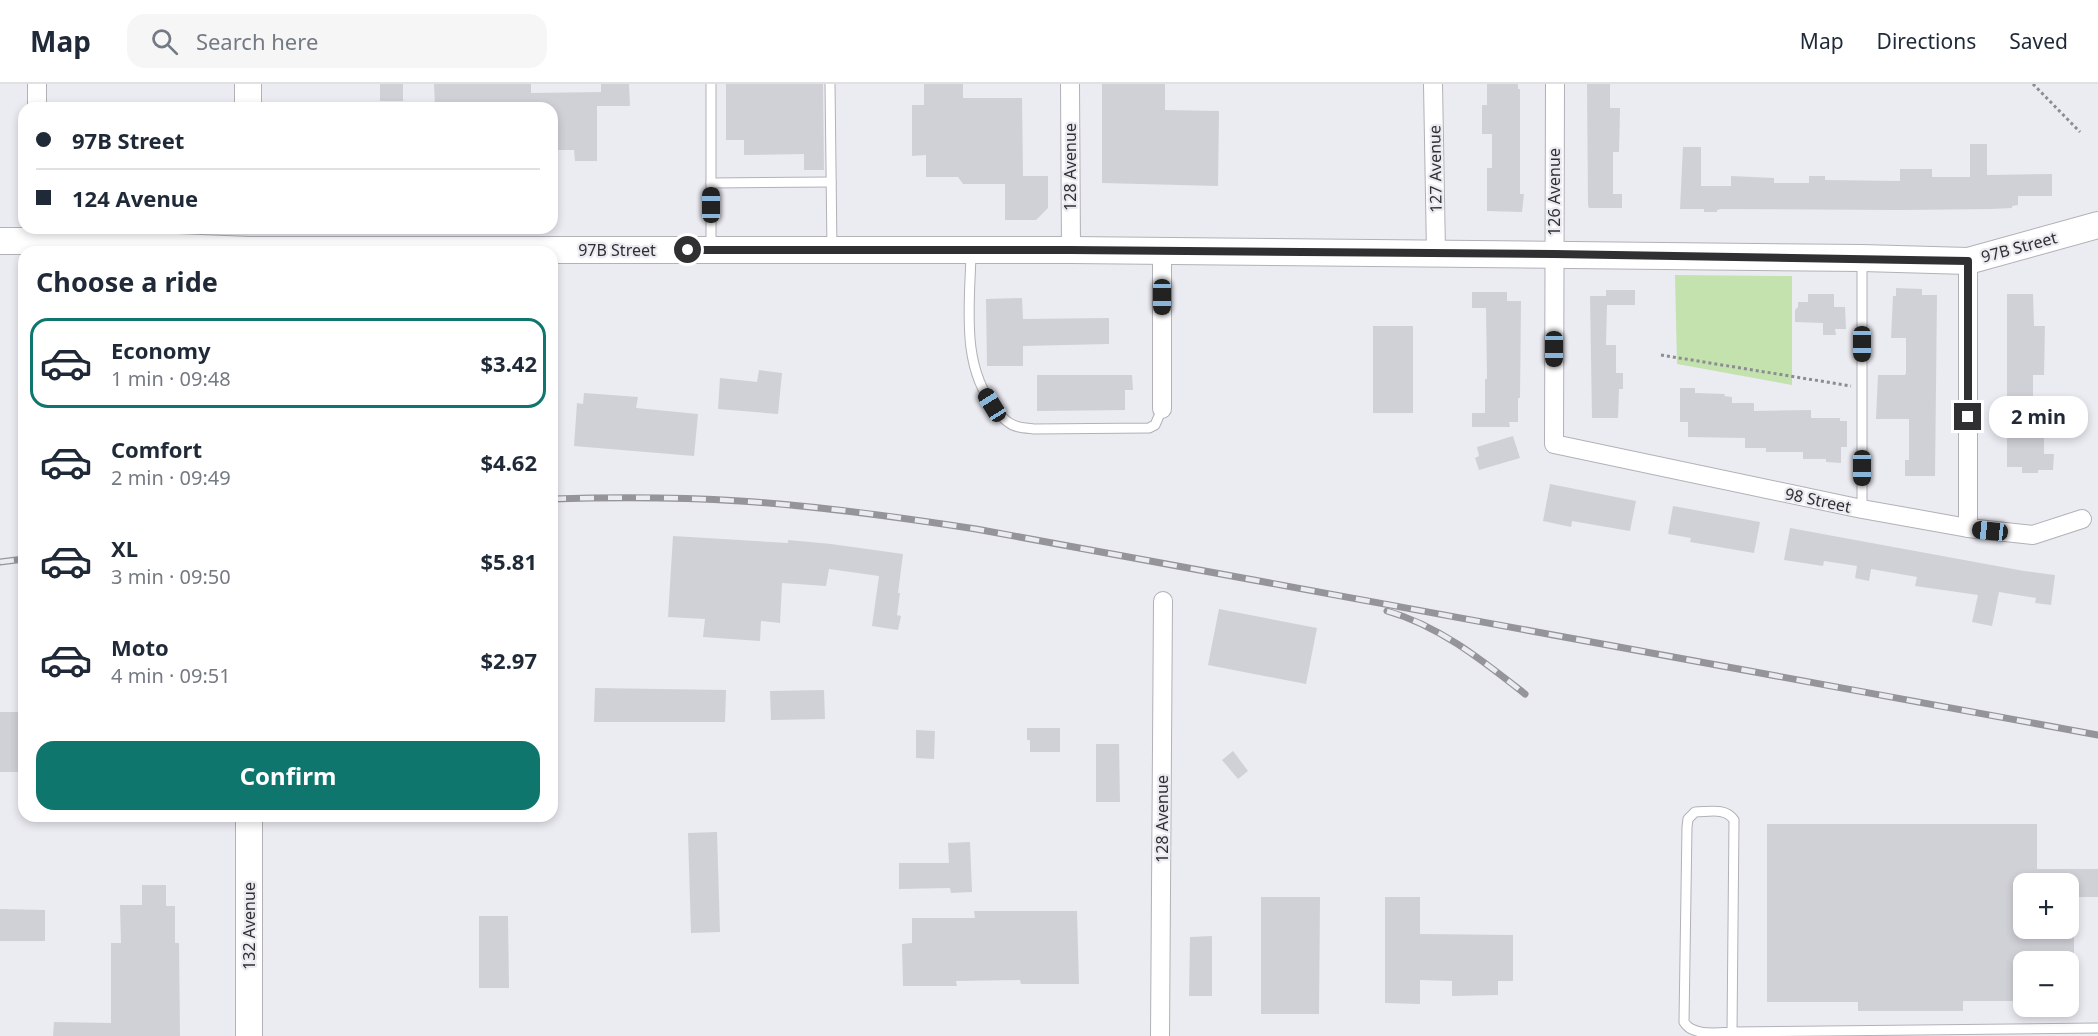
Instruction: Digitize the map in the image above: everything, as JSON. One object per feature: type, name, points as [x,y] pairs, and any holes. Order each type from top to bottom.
[{"type":"street","points":[[37,84],[37,102]]},
{"type":"street","points":[[248,84],[248,102]]},
{"type":"street","name":"128 Avenue","points":[[1070,84],[1071,250]]},
{"type":"street","name":"127 Avenue","points":[[1433,84],[1436,254]]},
{"type":"street","name":"126 Avenue","points":[[1554,444],[1555,84]]},
{"type":"street","name":"97B Street","points":[[558,248],[1554,254],[1968,261],[2098,225]]},
{"type":"street","name":"97B Street","points":[[0,241],[36,234],[248,243],[422,246]]},
{"type":"street","points":[[1162,252],[1162,409]]},
{"type":"street","points":[[1968,261],[1968,528]]},
{"type":"street","name":"98 Street","points":[[1554,444],[1862,509],[1968,528],[2033,535],[2082,519]]},
{"type":"street","name":"128 Avenue","points":[[1160,1036],[1163,601]]},
{"type":"street","name":"132 Avenue","points":[[249,822],[249,1036]]},
{"type":"lane","points":[[711,84],[711,251]]},
{"type":"lane","points":[[830,84],[832,251]]},
{"type":"lane","points":[[711,183],[831,182]]},
{"type":"lane","points":[[971,250],[970,345],[973,363],[983,390],[1007,422],[1019,427],[1034,429],[1149,428],[1155,425],[1162,409]]},
{"type":"lane","points":[[1862,258],[1862,509]]},
{"type":"lane","points":[[1732,1034],[1734,820],[1724,811],[1695,812],[1688,819],[1687,827],[1684,1022],[1687,1029],[1695,1033],[1732,1034],[2063,1032],[2098,1028]]},
{"type":"path","points":[[2033,84],[2080,132]]},
{"type":"path","points":[[1661,355],[1862,387]]},
{"type":"green space","points":[[1675,275],[1792,276],[1792,385],[1677,364]]},
{"type":"building","points":[[380,84],[403,84],[403,101],[380,101]]},
{"type":"building","points":[[434,84],[531,84],[531,93],[601,92],[601,84],[629,84],[630,106],[597,106],[597,161],[575,161],[574,150],[558,150],[558,102],[435,102]]},
{"type":"building","points":[[726,84],[823,84],[824,170],[804,170],[804,154],[744,155],[744,140],[726,140]]},
{"type":"building","points":[[924,84],[963,84],[963,98],[1022,98],[1023,176],[1048,176],[1048,208],[1036,220],[1005,220],[1005,184],[963,184],[958,177],[926,177],[926,155],[912,156],[912,105],[924,105]]},
{"type":"building","points":[[1102,84],[1165,84],[1165,110],[1219,111],[1218,186],[1102,183]]},
{"type":"building","points":[[1487,84],[1518,84],[1518,89],[1520,89],[1520,194],[1524,194],[1522,212],[1487,211],[1487,168],[1492,168],[1492,134],[1482,134],[1482,105],[1487,105]]},
{"type":"building","points":[[1587,84],[1610,84],[1610,108],[1620,108],[1619,152],[1613,152],[1613,194],[1622,194],[1622,208],[1589,208],[1588,205]]},
{"type":"building","points":[[1970,144],[1987,144],[1987,175],[2052,174],[2052,196],[2018,196],[2018,205],[2012,208],[1992,209],[1721,209],[1717,212],[1704,212],[1704,209],[1680,209],[1683,147],[1701,147],[1701,186],[1731,186],[1731,176],[1774,178],[1774,183],[1809,183],[1809,176],[1825,176],[1825,180],[1900,181],[1900,169],[1932,169],[1932,177],[1970,177]]},
{"type":"building","points":[[1896,288],[1922,289],[1922,295],[1937,295],[1935,476],[1905,476],[1905,460],[1909,460],[1909,419],[1876,419],[1878,375],[1905,375],[1906,373],[1906,338],[1891,338],[1893,296],[1896,296]]},
{"type":"building","points":[[1606,290],[1635,290],[1635,305],[1607,305],[1606,345],[1616,345],[1616,373],[1623,373],[1623,389],[1619,389],[1618,418],[1592,418],[1590,296],[1606,296]]},
{"type":"building","points":[[1472,292],[1507,292],[1507,301],[1521,301],[1518,422],[1509,422],[1510,427],[1472,427],[1472,413],[1485,413],[1485,379],[1487,379],[1486,308],[1472,308]]},
{"type":"building","points":[[1808,294],[1834,294],[1834,307],[1845,307],[1846,329],[1835,329],[1836,335],[1823,335],[1823,323],[1795,322],[1798,302],[1808,302]]},
{"type":"building","points":[[2007,294],[2033,294],[2034,326],[2045,326],[2044,375],[2033,375],[2033,418],[2044,418],[2044,454],[2054,454],[2053,470],[2022,473],[2022,467],[2007,467]]},
{"type":"building","points":[[1022,298],[1023,319],[1109,318],[1109,344],[1023,346],[1023,366],[987,366],[986,299]]},
{"type":"building","points":[[1373,326],[1413,326],[1413,413],[1373,413]]},
{"type":"building","points":[[759,370],[782,373],[778,414],[718,409],[720,378],[757,382]]},
{"type":"building","points":[[1037,375],[1132,375],[1133,390],[1125,390],[1125,410],[1037,411]]},
{"type":"building","points":[[1680,388],[1695,388],[1695,393],[1725,394],[1724,396],[1732,397],[1732,403],[1754,403],[1754,411],[1811,410],[1811,418],[1840,418],[1840,421],[1847,421],[1847,447],[1841,447],[1841,463],[1826,462],[1826,459],[1803,459],[1803,452],[1766,452],[1766,448],[1745,448],[1745,438],[1688,437],[1688,422],[1680,422]]},
{"type":"building","points":[[584,393],[638,397],[636,408],[698,414],[694,456],[574,446],[577,403],[583,404]]},
{"type":"building","points":[[1513,436],[1520,458],[1479,470],[1475,458],[1479,456],[1477,447]]},
{"type":"building","points":[[1550,484],[1636,501],[1630,531],[1572,521],[1571,527],[1543,521]]},
{"type":"building","points":[[1673,506],[1760,522],[1754,553],[1690,542],[1691,538],[1668,534]]},
{"type":"building","points":[[1790,528],[2055,575],[2051,605],[2035,603],[2036,598],[1999,592],[1992,626],[1972,622],[1978,595],[1915,586],[1917,577],[1871,569],[1869,581],[1855,578],[1857,566],[1824,561],[1823,566],[1784,560]]},
{"type":"building","points":[[673,536],[788,543],[788,540],[903,554],[898,593],[900,593],[897,615],[901,616],[898,630],[872,626],[879,576],[829,569],[826,586],[782,583],[780,623],[761,621],[760,641],[703,637],[705,619],[668,617]]},
{"type":"building","points":[[1219,609],[1317,628],[1306,684],[1208,665]]},
{"type":"building","points":[[595,688],[726,690],[725,722],[594,722]]},
{"type":"building","points":[[824,690],[825,719],[771,720],[770,691]]},
{"type":"building","points":[[0,712],[18,712],[18,772],[0,772]]},
{"type":"building","points":[[1027,728],[1060,728],[1060,752],[1030,752]]},
{"type":"building","points":[[916,730],[935,731],[934,759],[916,758]]},
{"type":"building","points":[[1096,744],[1119,744],[1120,802],[1096,802]]},
{"type":"building","points":[[1233,751],[1248,771],[1238,779],[1222,760]]},
{"type":"building","points":[[1767,824],[2037,824],[2037,869],[2098,869],[2098,897],[2079,897],[2079,873],[2013,873],[2013,939],[2074,939],[2074,951],[2013,951],[2013,1001],[1963,1001],[1963,1011],[1858,1011],[1858,1002],[1767,1002]]},
{"type":"building","points":[[717,832],[720,932],[691,933],[688,833]]},
{"type":"building","points":[[970,842],[972,892],[951,893],[950,888],[899,889],[899,863],[949,863],[948,843]]},
{"type":"building","points":[[142,885],[166,885],[166,906],[175,906],[175,943],[179,943],[180,1036],[53,1036],[54,1022],[111,1023],[111,943],[121,943],[120,905],[142,905]]},
{"type":"building","points":[[1261,897],[1320,897],[1319,1014],[1261,1014]]},
{"type":"building","points":[[1385,897],[1420,897],[1420,934],[1513,935],[1513,981],[1498,981],[1498,995],[1452,996],[1452,981],[1420,980],[1420,1004],[1385,1003]]},
{"type":"building","points":[[0,909],[45,910],[45,941],[0,941]]},
{"type":"building","points":[[974,911],[1077,911],[1079,984],[1021,984],[1020,980],[956,981],[957,986],[903,986],[902,944],[912,943],[912,918],[975,918]]},
{"type":"building","points":[[479,916],[508,916],[509,988],[479,988]]},
{"type":"building","points":[[1212,936],[1212,996],[1189,996],[1190,937]]},
{"type":"railway","points":[[558,499],[646,498],[740,501],[858,512],[976,529],[2098,735]]},
{"type":"railway","points":[[0,562],[18,560]]},
{"type":"railway","points":[[1387,611],[1443,635],[1477,657],[1525,694]]},
{"type":"route","points":[[688,250],[1554,254],[1968,261],[1968,417]]}]
